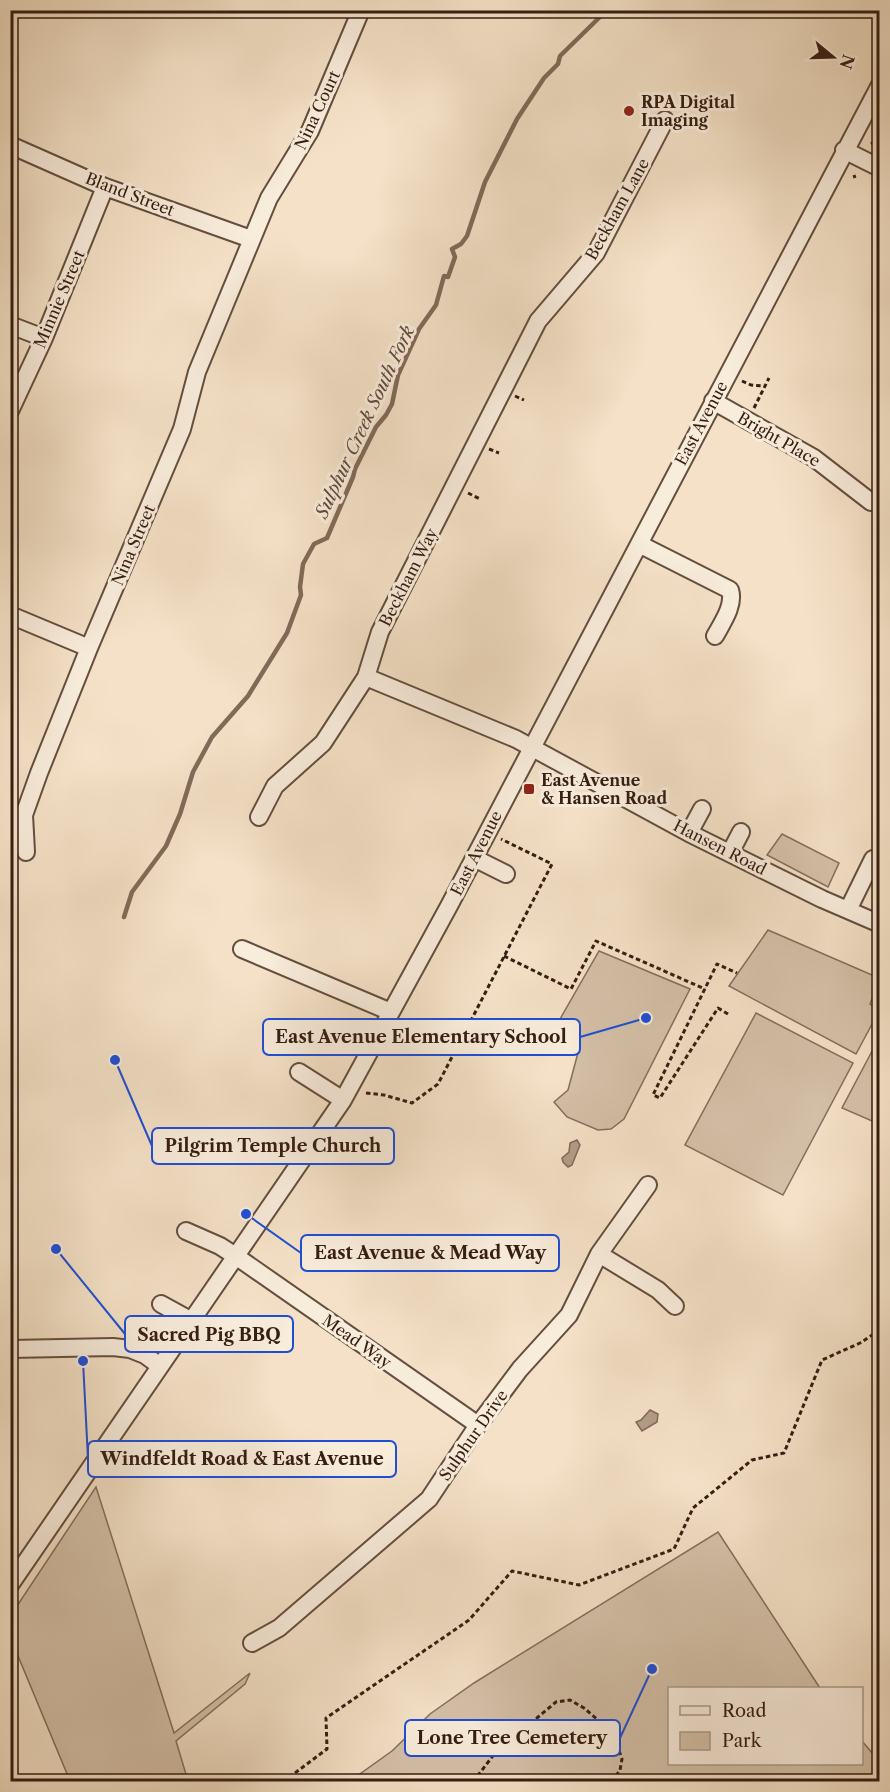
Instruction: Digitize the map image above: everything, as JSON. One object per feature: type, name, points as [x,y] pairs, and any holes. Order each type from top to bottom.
[{"type":"street","name":"Nina Court","points":[[250,239],[269,198],[310,131],[361,10]]},
{"type":"street","name":"East Avenue","points":[[10,1585],[344,1100],[474,858],[879,85]]},
{"type":"street","name":"Beckham Lane","points":[[538,321],[596,253],[665,120]]},
{"type":"street","name":"Bland Street","points":[[10,145],[105,187],[250,239]]},
{"type":"street","points":[[844,150],[879,168]]},
{"type":"street","name":"Minnie Street","points":[[10,411],[44,338],[105,187]]},
{"type":"street","name":"Nina Street","points":[[26,852],[24,815],[39,773],[89,648],[182,429],[197,372],[250,239]]},
{"type":"street","name":"Beckham Way","points":[[259,817],[275,786],[323,743],[366,677],[380,632],[538,321]]},
{"type":"street","points":[[10,325],[44,338]]},
{"type":"street","name":"Bright Place","points":[[713,401],[814,458],[871,502]]},
{"type":"street","points":[[639,544],[729,590],[731,598],[729,606],[715,636]]},
{"type":"street","points":[[10,615],[89,648]]},
{"type":"street","name":"Hansen Road","points":[[366,677],[531,747],[689,833],[879,924]]},
{"type":"street","points":[[689,833],[702,809]]},
{"type":"street","points":[[730,853],[741,832]]},
{"type":"street","points":[[474,858],[506,874]]},
{"type":"street","points":[[848,910],[873,859]]},
{"type":"street","points":[[242,949],[391,1012]]},
{"type":"street","points":[[299,1072],[344,1100]]},
{"type":"street","name":"Sulphur Drive","points":[[252,1643],[279,1628],[429,1499],[478,1425],[520,1369],[569,1315],[599,1254],[648,1185]]},
{"type":"street","name":"Mead Way","points":[[186,1231],[220,1246],[237,1257],[478,1425]]},
{"type":"street","points":[[599,1254],[658,1290],[675,1305]]},
{"type":"street","points":[[161,1304],[192,1321]]},
{"type":"street","points":[[10,1349],[113,1347],[130,1349],[145,1355],[160,1366]]},
{"type":"path","points":[[751,414],[769,378]]},
{"type":"path","points":[[742,381],[751,385],[764,386]]},
{"type":"path","points":[[366,1093],[384,1095],[412,1103],[438,1084],[552,864],[501,839]]},
{"type":"path","points":[[504,956],[571,989],[596,941],[705,989]]},
{"type":"path","points":[[728,1014],[718,1008],[660,1098],[653,1095],[717,964],[737,974]]},
{"type":"path","points":[[283,1782],[327,1749],[326,1718],[469,1620],[512,1571],[579,1585],[674,1549],[693,1508],[752,1460],[784,1453],[822,1360],[860,1344],[879,1330]]},
{"type":"path","points":[[473,1782],[503,1745],[555,1702],[570,1700],[584,1708],[605,1726],[616,1745],[622,1759],[620,1770],[612,1782]]},
{"type":"green space","points":[[782,834],[839,863],[828,887],[767,855]]},
{"type":"green space","points":[[768,930],[879,978],[870,1004],[879,1011],[856,1054],[729,986]]},
{"type":"green space","points":[[599,951],[690,989],[624,1119],[611,1129],[598,1130],[567,1117],[554,1102],[568,1090],[579,1049],[552,1033]]},
{"type":"green space","points":[[756,1013],[853,1063],[783,1195],[685,1145]]},
{"type":"green space","points":[[879,1038],[880,1124],[842,1108]]},
{"type":"green space","points":[[96,1487],[174,1733],[250,1673],[245,1684],[176,1741],[188,1781],[70,1781],[11,1639],[11,1615]]},
{"type":"green space","points":[[718,1532],[819,1687],[668,1687],[668,1765],[863,1765],[863,1742],[879,1761],[879,1781],[350,1781],[392,1751],[430,1714],[474,1683]]},
{"type":"shaded area","points":[[577,1140],[580,1145],[572,1165],[568,1167],[562,1158],[569,1152],[570,1143]]},
{"type":"shaded area","points":[[650,1410],[658,1414],[657,1422],[642,1431],[636,1422]]},
{"type":"waterway","name":"Sulphur Creek South Fork","points":[[124,917],[132,892],[166,846],[180,814],[193,772],[212,737],[248,696],[287,633],[301,595],[303,564],[314,544],[327,538],[355,469],[376,427],[392,404],[398,375],[419,329],[436,305],[444,276],[448,277],[455,257],[452,249],[461,244],[467,236],[485,182],[517,119],[544,78],[558,64],[560,56],[607,10]]},
{"type":"place","name":"RPA Digital Imaging","points":[[629,111]]},
{"type":"place","name":"East Avenue & Hansen Road","points":[[529,789]]},
{"type":"place","name":"East Avenue Elementary School","points":[[646,1018]]},
{"type":"place","name":"Pilgrim Temple Church","points":[[115,1060]]},
{"type":"place","name":"East Avenue & Mead Way","points":[[246,1214]]},
{"type":"place","name":"Sacred Pig BBQ","points":[[56,1249]]},
{"type":"place","name":"Windfeldt Road & East Avenue","points":[[83,1361]]},
{"type":"place","name":"Lone Tree Cemetery","points":[[652,1669]]}]
